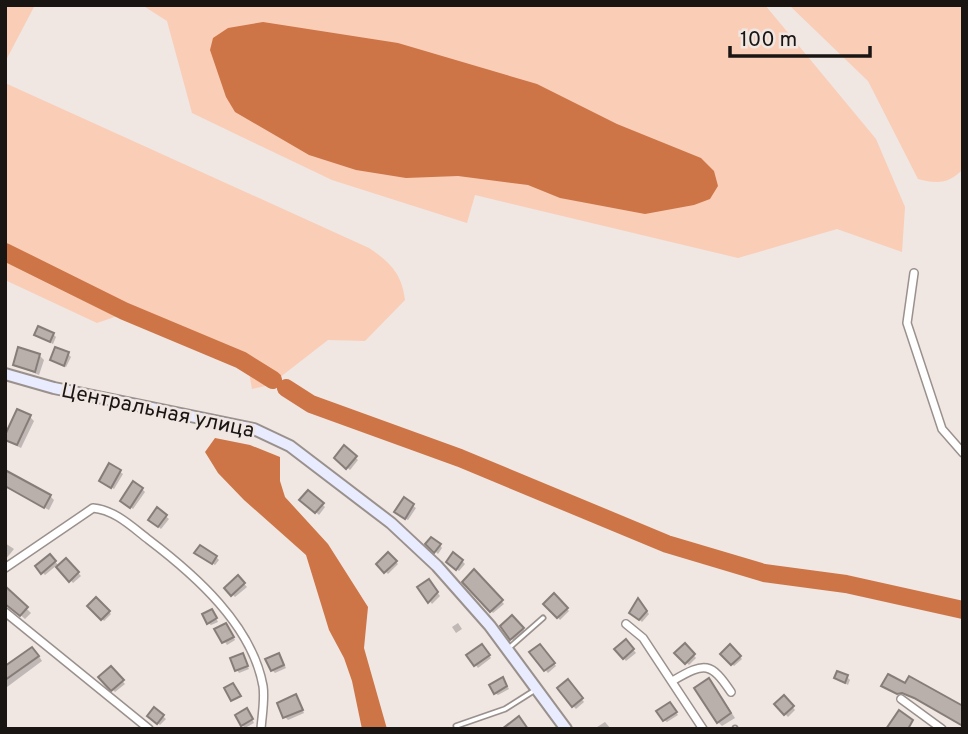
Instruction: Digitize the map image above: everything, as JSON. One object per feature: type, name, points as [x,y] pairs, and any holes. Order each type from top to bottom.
[{"type":"street","points":[[914,274],[907,323],[942,429],[963,453]]},
{"type":"street","name":"Центральная улица","points":[[5,374],[274,436],[337,479],[391,523],[437,566],[507,649],[566,729]]},
{"type":"street","points":[[5,568],[93,508],[105,509],[121,519],[182,565],[234,621],[261,678],[261,729]]},
{"type":"street","points":[[5,612],[149,729]]},
{"type":"street","points":[[626,624],[643,638],[674,680],[703,729]]},
{"type":"street","points":[[674,680],[697,667],[707,667],[718,672],[732,692]]},
{"type":"street","points":[[901,699],[942,729]]},
{"type":"lane","points":[[507,649],[543,618]]},
{"type":"lane","points":[[456,726],[505,709],[536,689]]},
{"type":"shaded area","points":[[5,5],[35,5],[5,62]]},
{"type":"shaded area","points":[[142,5],[765,5],[876,139],[905,207],[902,252],[837,229],[738,258],[475,195],[467,223],[332,180],[192,113],[167,21]]},
{"type":"shaded area","points":[[789,5],[963,5],[963,169],[953,178],[942,182],[918,179],[868,81]]},
{"type":"shaded area","points":[[263,22],[398,43],[537,84],[617,124],[701,158],[714,171],[718,186],[710,199],[694,205],[645,214],[560,198],[528,185],[458,176],[406,178],[356,170],[309,155],[235,112],[226,97],[210,50],[213,38],[228,28]]},
{"type":"shaded area","points":[[5,83],[369,248],[394,270],[405,300],[365,341],[328,340],[270,385],[252,389],[246,356],[205,336],[126,313],[97,323],[5,280]]},
{"type":"shaded area","points":[[215,438],[250,445],[280,457],[280,481],[285,497],[328,544],[368,607],[364,648],[387,729],[362,729],[352,681],[344,658],[329,630],[306,555],[218,473],[205,452]]},
{"type":"building","points":[[38,326],[54,333],[50,342],[34,335]]},
{"type":"building","points":[[18,347],[40,354],[35,372],[13,365]]},
{"type":"building","points":[[55,347],[69,352],[64,366],[50,360]]},
{"type":"building","points":[[17,409],[31,415],[17,445],[5,440],[5,435]]},
{"type":"building","points":[[344,445],[357,456],[346,469],[334,458]]},
{"type":"building","points":[[109,463],[121,470],[111,488],[99,481]]},
{"type":"building","points":[[5,470],[51,495],[44,508],[5,486]]},
{"type":"building","points":[[133,481],[143,488],[130,508],[120,501]]},
{"type":"building","points":[[308,490],[324,503],[315,513],[299,500]]},
{"type":"building","points":[[404,497],[414,504],[405,519],[394,512]]},
{"type":"building","points":[[157,507],[167,515],[158,527],[148,520]]},
{"type":"building","points":[[431,537],[441,544],[434,553],[425,544]]},
{"type":"building","points":[[200,545],[217,556],[212,564],[194,553]]},
{"type":"building","points":[[388,552],[397,561],[384,573],[376,564]]},
{"type":"building","points":[[453,552],[463,560],[456,570],[446,562]]},
{"type":"building","points":[[50,554],[56,561],[41,574],[35,566]]},
{"type":"building","points":[[66,558],[79,572],[69,582],[56,567]]},
{"type":"building","points":[[474,569],[503,600],[490,612],[462,582]]},
{"type":"building","points":[[238,575],[245,583],[231,596],[224,588]]},
{"type":"building","points":[[429,579],[438,592],[428,603],[417,587]]},
{"type":"building","points":[[5,586],[28,607],[20,616],[5,604]]},
{"type":"building","points":[[554,593],[568,608],[557,618],[543,604]]},
{"type":"building","points":[[96,597],[110,611],[101,620],[87,606]]},
{"type":"building","points":[[638,598],[647,611],[639,620],[629,613]]},
{"type":"building","points":[[212,609],[217,618],[207,624],[202,614]]},
{"type":"building","points":[[512,615],[524,628],[510,640],[500,626]]},
{"type":"building","points":[[226,623],[234,637],[222,643],[214,629]]},
{"type":"building","points":[[626,639],[634,649],[623,659],[614,649]]},
{"type":"building","points":[[685,643],[695,654],[685,664],[674,653]]},
{"type":"building","points":[[482,644],[490,655],[474,666],[466,655]]},
{"type":"building","points":[[540,644],[555,663],[544,671],[529,652]]},
{"type":"building","points":[[730,644],[741,656],[731,665],[720,654]]},
{"type":"building","points":[[32,647],[39,656],[5,680],[5,666]]},
{"type":"building","points":[[243,653],[248,666],[235,671],[230,658]]},
{"type":"building","points":[[279,653],[284,665],[271,671],[265,659]]},
{"type":"building","points":[[111,666],[124,680],[111,691],[98,677]]},
{"type":"building","points":[[837,671],[848,675],[845,683],[834,678]]},
{"type":"building","points":[[888,674],[905,683],[909,676],[963,706],[963,726],[914,698],[881,686]]},
{"type":"building","points":[[503,677],[507,686],[494,694],[489,685]]},
{"type":"building","points":[[709,678],[731,713],[717,723],[694,688]]},
{"type":"building","points":[[568,679],[583,698],[572,707],[557,688]]},
{"type":"building","points":[[233,683],[241,696],[231,701],[224,688]]},
{"type":"building","points":[[296,694],[303,710],[283,718],[277,703]]},
{"type":"building","points":[[784,695],[794,706],[784,715],[774,704]]},
{"type":"building","points":[[670,702],[677,712],[663,721],[656,711]]},
{"type":"building","points":[[154,707],[164,715],[157,724],[147,716]]},
{"type":"building","points":[[247,708],[253,719],[241,726],[235,715]]},
{"type":"building","points":[[899,710],[913,720],[908,729],[886,729]]},
{"type":"building","points":[[519,716],[528,729],[502,729]]},
{"type":"waterway","points":[[5,252],[124,311],[241,360],[273,380]]},
{"type":"waterway","points":[[286,388],[311,404],[460,458],[667,544],[764,573],[846,584],[963,610]]}]
